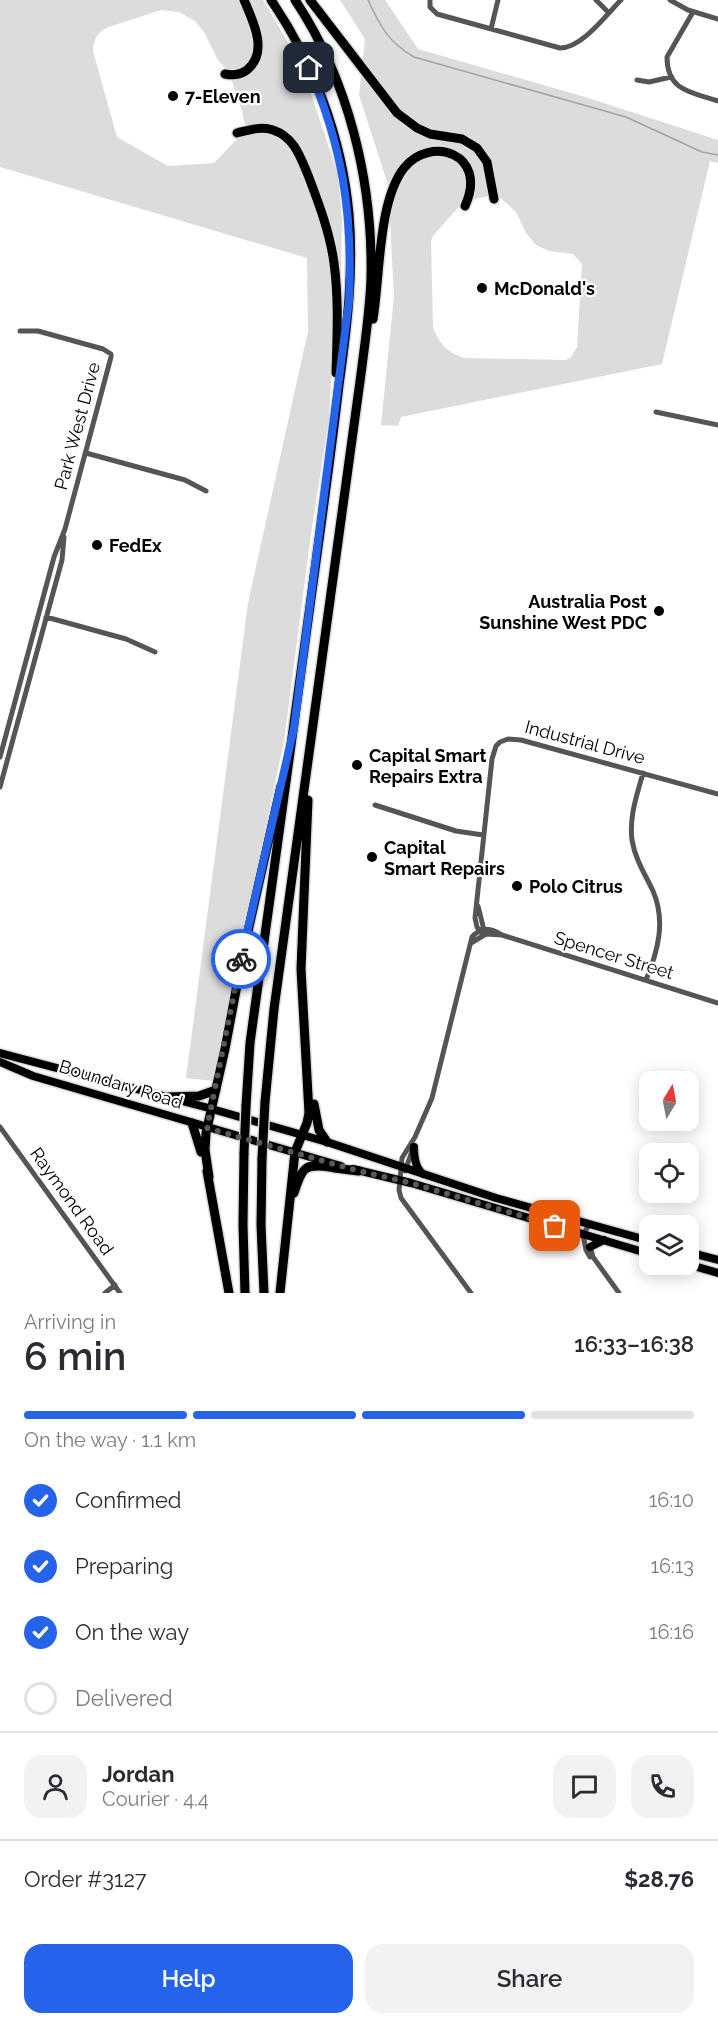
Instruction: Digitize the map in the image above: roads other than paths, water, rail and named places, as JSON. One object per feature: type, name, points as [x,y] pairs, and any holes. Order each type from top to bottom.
[{"type":"highway","points":[[225,74],[243,73],[253,64],[258,52],[258,40],[244,0]]},
{"type":"highway","points":[[245,1293],[244,1153],[250,1043],[334,424],[351,269],[349,213],[329,116],[299,47],[271,0]]},
{"type":"highway","points":[[264,1293],[261,1225],[262,1159],[274,1009],[351,453],[369,305],[371,253],[368,210],[357,144],[345,103],[328,61],[296,0]]},
{"type":"highway","points":[[310,0],[398,113],[417,128],[430,134],[462,140],[477,148],[487,162],[494,199]]},
{"type":"highway","points":[[237,133],[264,128],[278,132],[291,141],[300,156],[323,218],[333,256],[336,291],[334,424]]},
{"type":"highway","points":[[351,453],[378,291],[384,221],[399,176],[405,167],[419,156],[439,152],[457,156],[469,169],[472,178],[470,195],[465,206]]},
{"type":"highway","points":[[230,1293],[209,1177],[205,1140],[243,952],[294,728]]},
{"type":"highway","points":[[280,1293],[295,1152],[309,1113],[301,950],[308,832],[308,765]]},
{"type":"highway","points":[[305,1039],[317,1125],[321,1136],[327,1142]]},
{"type":"highway","points":[[167,1097],[199,1096],[216,1090]]},
{"type":"highway","points":[[192,1123],[209,1177]]},
{"type":"highway","points":[[290,1207],[297,1183],[307,1167],[318,1165],[359,1171]]},
{"type":"main road","name":"Boundary Road","points":[[0,1053],[327,1142],[496,1198],[639,1237]]},
{"type":"main road","name":"Boundary Road","points":[[1,1063],[33,1076],[207,1128],[359,1171],[400,1180],[583,1239],[593,1237],[639,1251]]},
{"type":"main road","points":[[414,1147],[416,1164],[424,1174]]},
{"type":"main road","points":[[583,1239],[604,1240]]},
{"type":"main road","points":[[699,1255],[718,1260]]},
{"type":"main road","points":[[699,1267],[718,1273]]},
{"type":"street","points":[[430,0],[430,7],[437,14],[553,47],[566,48],[579,42],[621,0]]},
{"type":"street","points":[[491,29],[498,0]]},
{"type":"street","points":[[596,0],[609,13]]},
{"type":"street","points":[[670,0],[693,12],[718,20]]},
{"type":"street","points":[[693,12],[667,57],[671,77],[677,87],[718,101]]},
{"type":"street","points":[[637,80],[649,82],[671,77]]},
{"type":"street","name":"Park West Drive","points":[[20,331],[38,331],[104,349],[111,354],[65,529]]},
{"type":"street","points":[[656,412],[718,425]]},
{"type":"street","points":[[86,453],[185,480],[206,491]]},
{"type":"street","points":[[0,757],[54,557],[65,529]]},
{"type":"street","points":[[0,787],[62,560],[65,529]]},
{"type":"street","points":[[38,615],[126,639],[155,652]]},
{"type":"street","name":"Industrial Drive","points":[[482,932],[475,918],[492,759],[496,746],[500,742],[515,739],[543,744],[718,794]]},
{"type":"street","points":[[643,773],[632,814],[633,842],[639,864],[654,894],[660,920],[658,942],[646,980]]},
{"type":"street","points":[[375,805],[456,831],[483,834]]},
{"type":"street","points":[[403,1168],[402,1158],[415,1137],[435,1088],[470,944],[482,932]]},
{"type":"street","name":"Spencer Street","points":[[482,932],[502,935],[718,1003]]},
{"type":"street","name":"Raymond Road","points":[[0,1127],[120,1293]]},
{"type":"street","points":[[415,1137],[414,1147],[403,1168],[400,1180],[401,1198],[471,1293]]},
{"type":"street","points":[[590,1224],[593,1237]]},
{"type":"street","points":[[590,1224],[583,1239],[589,1256],[619,1293]]},
{"type":"street","points":[[105,1293],[115,1285]]},
{"type":"waterway","points":[[368,0],[386,33],[414,57],[626,117],[702,152],[718,155]]},
{"type":"place","name":"7-Eleven","points":[[173,96]]},
{"type":"place","name":"McDonald's","points":[[482,288]]},
{"type":"place","name":"FedEx","points":[[97,545]]},
{"type":"place","name":"Australia Post Sunshine West PDC","points":[[659,611]]},
{"type":"place","name":"Capital Smart Repairs Extra","points":[[357,765]]},
{"type":"place","name":"Capital Smart Repairs","points":[[372,857]]},
{"type":"place","name":"Polo Citrus","points":[[517,886]]}]
